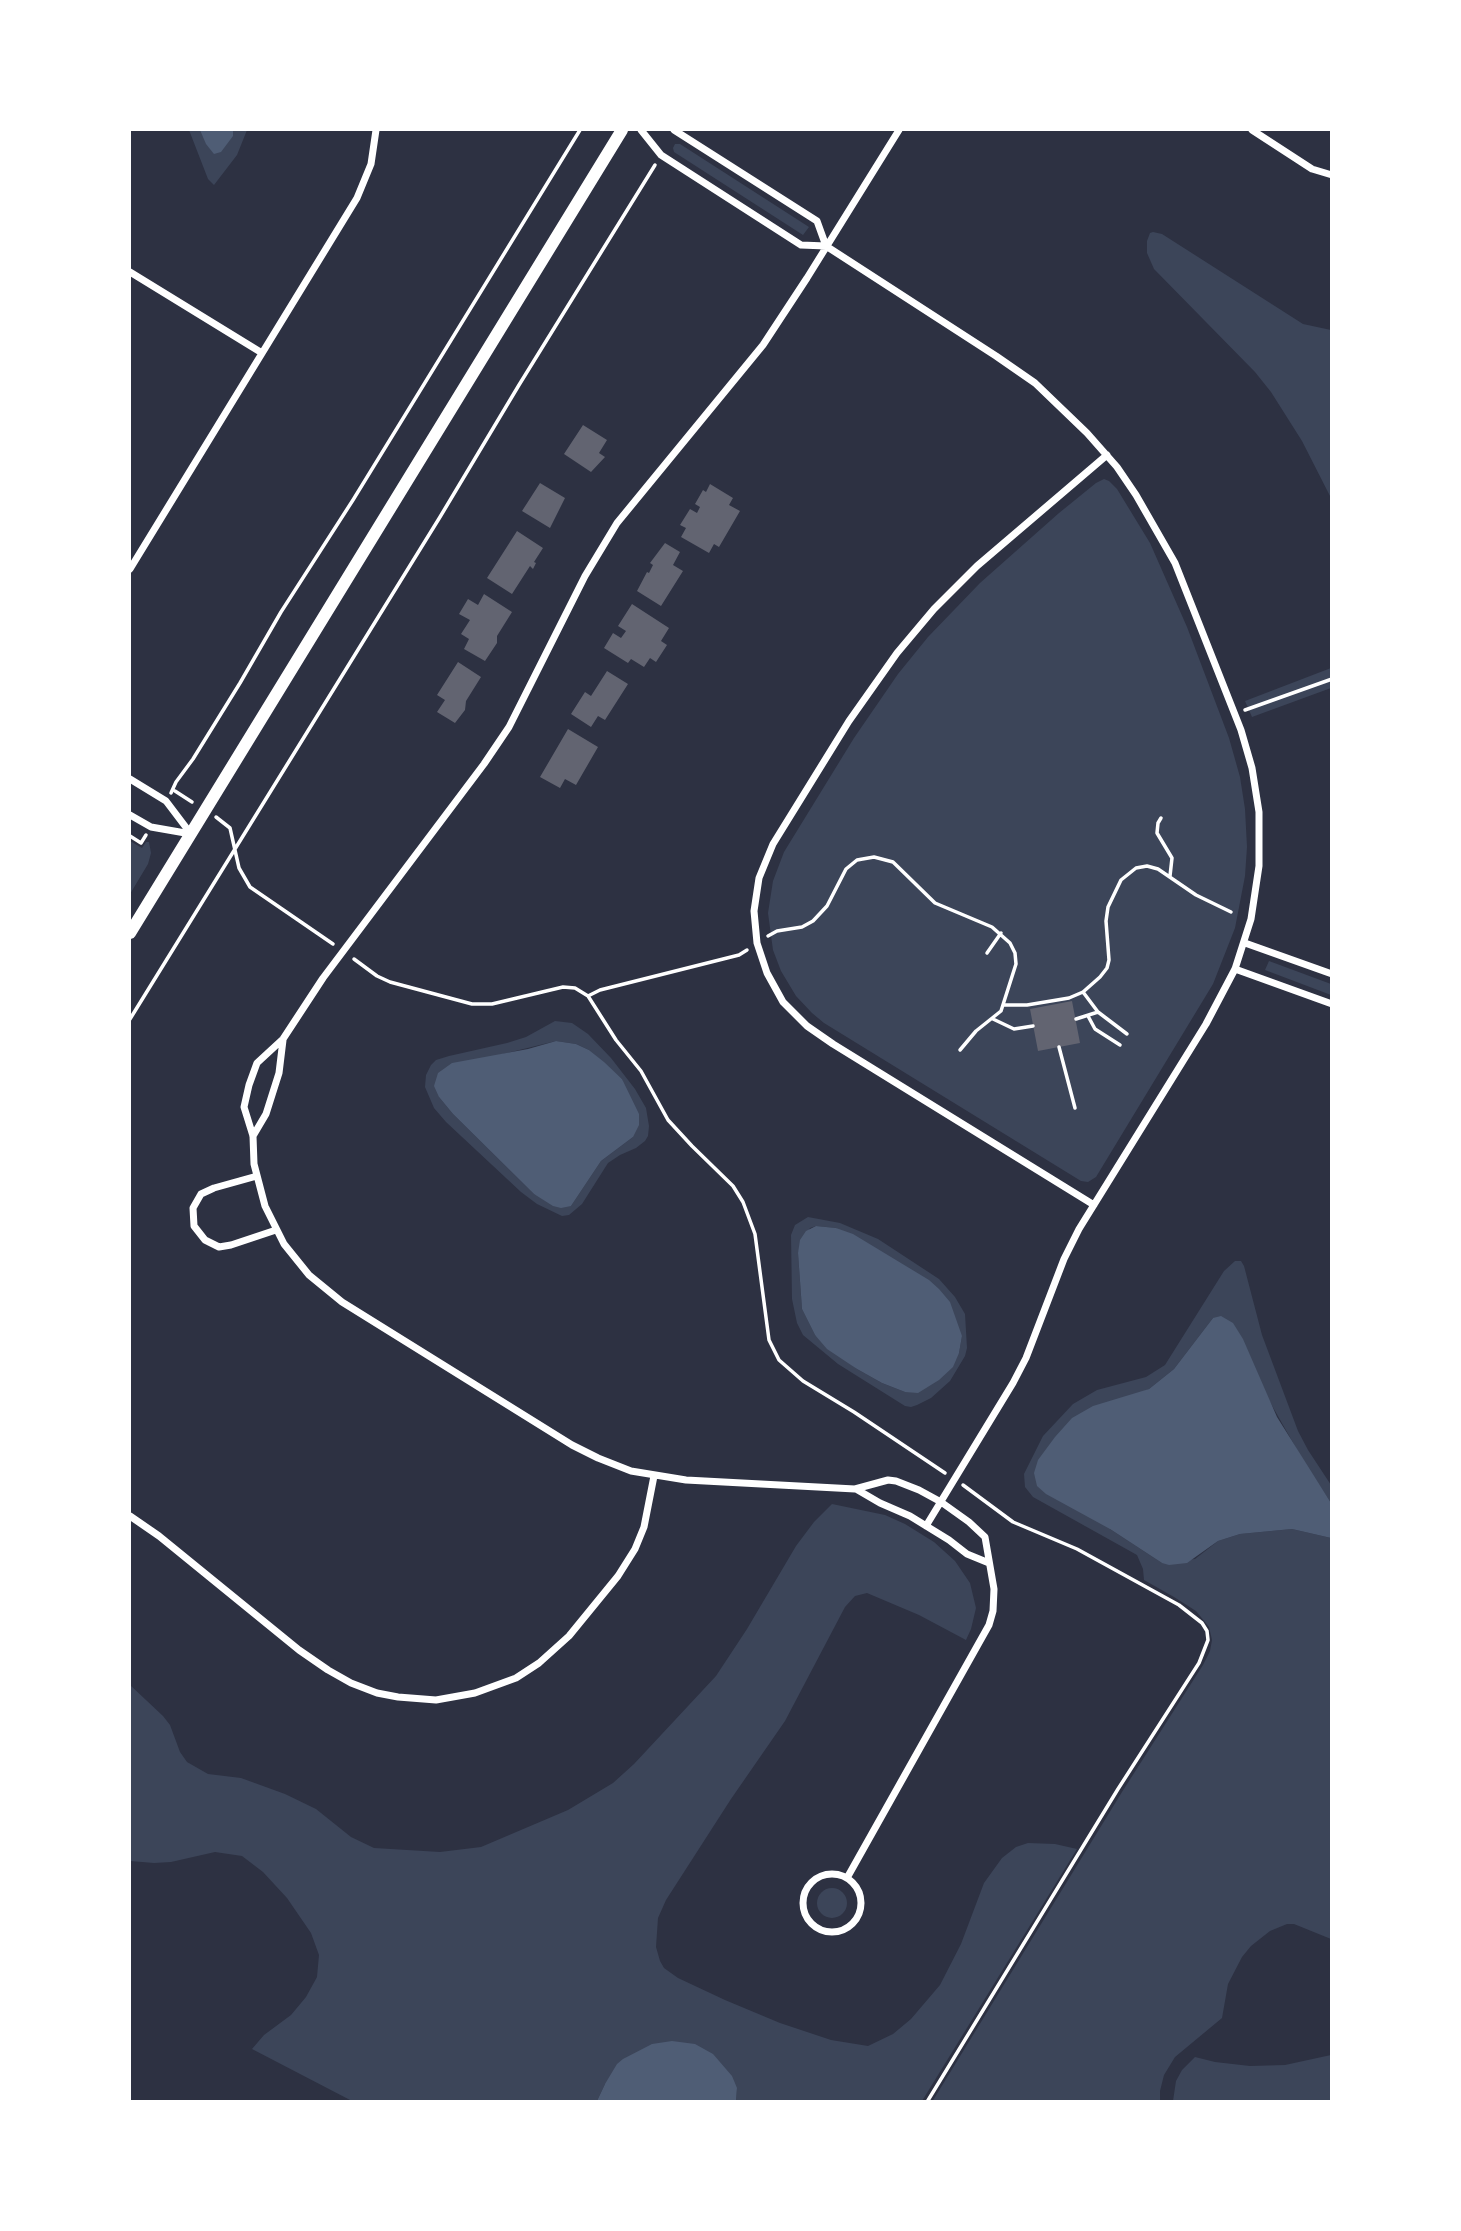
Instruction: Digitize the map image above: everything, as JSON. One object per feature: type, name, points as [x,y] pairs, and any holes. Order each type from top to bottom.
[{"type":"street","points":[[130,569],[357,198],[368,172],[376,130]]},
{"type":"street","points":[[130,933],[622,130]]},
{"type":"street","points":[[641,130],[661,155],[801,246],[826,246],[1024,375],[1070,414],[1107,455],[1145,509],[1175,563],[1235,714],[1252,768],[1260,830],[1257,884],[1245,943],[1235,969],[1213,1014],[1094,1205],[1064,1259],[1026,1358],[926,1526]]},
{"type":"street","points":[[674,130],[817,221],[826,246]]},
{"type":"street","points":[[847,1878],[986,1631],[993,1604],[993,1583],[985,1537],[941,1502],[904,1484],[888,1480],[855,1489],[711,1483],[654,1476],[617,1466],[572,1445],[342,1301],[304,1270],[276,1230],[265,1206],[257,1176],[253,1136],[244,1107],[257,1063],[283,1039],[323,978],[500,741],[521,706],[585,576],[617,523],[763,345],[899,130]]},
{"type":"street","points":[[1251,130],[1312,169],[1332,175]]},
{"type":"street","points":[[130,272],[262,353]]},
{"type":"street","points":[[1094,1205],[807,1026],[783,1002],[767,974],[757,943],[754,911],[759,878],[773,845],[842,731],[897,653],[934,609],[977,566],[1107,455]]},
{"type":"street","points":[[130,779],[166,801],[191,834]]},
{"type":"street","points":[[130,815],[151,827],[191,834]]},
{"type":"street","points":[[1245,943],[1332,974]]},
{"type":"street","points":[[1235,969],[1332,1004]]},
{"type":"street","points":[[253,1136],[266,1114],[279,1073],[283,1039]]},
{"type":"street","points":[[257,1176],[201,1194],[193,1208],[194,1226],[205,1240],[219,1247],[276,1230]]},
{"type":"street","points":[[130,1516],[328,1670],[377,1693],[436,1700],[475,1693],[516,1678],[539,1663],[565,1640],[606,1592],[635,1549],[644,1527],[654,1476]]},
{"type":"street","points":[[855,1489],[926,1526],[967,1554],[989,1563]]},
{"type":"street","points":[[828,1874],[847,1878],[859,1892],[861,1902],[855,1920],[840,1931],[821,1930],[806,1917],[803,1899],[806,1890],[811,1882],[828,1874]]},
{"type":"path","points":[[173,790],[580,130]]},
{"type":"path","points":[[130,1019],[648,175]]},
{"type":"path","points":[[1235,714],[1332,679]]},
{"type":"path","points":[[1161,818],[1156,830],[1172,858],[1170,876]]},
{"type":"path","points":[[224,822],[230,828],[239,868],[252,889],[329,941]]},
{"type":"path","points":[[130,836],[141,843]]},
{"type":"path","points":[[777,931],[802,927],[813,921],[827,906],[846,869],[857,860],[885,859],[897,865],[935,903],[979,920],[1001,933],[1010,943],[1017,962],[1004,1005],[960,1050]]},
{"type":"path","points":[[1004,1005],[1038,1004],[1069,998],[1083,992],[1100,977],[1108,965],[1110,952],[1107,914],[1121,880],[1130,871],[1143,867],[1157,869],[1196,895],[1231,912]]},
{"type":"path","points":[[988,953],[1001,933]]},
{"type":"path","points":[[588,996],[600,990],[738,955]]},
{"type":"path","points":[[360,964],[390,982],[472,1004],[492,1004],[563,987],[576,988],[588,996],[616,1040],[641,1072],[668,1120],[733,1186],[743,1202],[754,1234],[769,1340],[779,1360],[803,1381],[936,1466]]},
{"type":"path","points":[[1083,992],[1097,1012],[1127,1034]]},
{"type":"path","points":[[1076,1019],[1097,1012]]},
{"type":"path","points":[[1088,1016],[1095,1029],[1120,1045]]},
{"type":"path","points":[[993,1019],[1014,1029],[1033,1026]]},
{"type":"path","points":[[1059,1047],[1074,1108]]},
{"type":"path","points":[[927,2102],[1118,1789],[1199,1662],[1208,1640],[1202,1623],[1180,1605],[1077,1549],[1013,1522],[971,1490]]},
{"type":"shaded area","points":[[189,130],[247,130],[237,155],[214,185],[208,179]]},
{"type":"shaded area","points":[[200,130],[233,130],[233,136],[221,152],[214,154]]},
{"type":"shaded area","points":[[675,144],[680,144],[809,227],[803,235],[674,152]]},
{"type":"shaded area","points":[[1153,232],[1162,234],[1303,324],[1331,330],[1331,498],[1302,441],[1271,392],[1255,372],[1154,269],[1147,253],[1147,241]]},
{"type":"shaded area","points":[[1104,479],[1117,489],[1150,543],[1187,627],[1229,738],[1240,777],[1247,847],[1245,876],[1235,928],[1213,984],[1096,1177],[1088,1182],[1081,1181],[824,1023],[812,1013],[796,996],[781,971],[773,950],[768,913],[773,881],[784,852],[854,738],[898,674],[928,637],[980,583],[1059,513]]},
{"type":"shaded area","points":[[1331,668],[1331,688],[1252,717],[1245,701]]},
{"type":"shaded area","points":[[130,841],[142,848],[149,842],[151,853],[148,864],[130,894]]},
{"type":"shaded area","points":[[1269,961],[1331,984],[1331,995],[1265,970]]},
{"type":"shaded area","points":[[555,1021],[572,1023],[588,1034],[611,1058],[646,1108],[649,1126],[645,1141],[608,1163],[582,1204],[569,1215],[562,1216],[537,1204],[521,1192],[446,1122],[434,1108],[425,1087],[426,1075],[436,1060],[526,1037]],"holes":[[[556,1041],[576,1044],[589,1050],[622,1079],[633,1137],[601,1161],[571,1206],[534,1194],[439,1097],[499,1055]]]},
{"type":"shaded area","points":[[556,1041],[576,1044],[604,1062],[622,1079],[639,1114],[639,1125],[633,1137],[601,1161],[571,1206],[561,1208],[534,1194],[453,1114],[434,1086],[438,1073],[452,1063]]},
{"type":"shaded area","points":[[808,1217],[840,1223],[878,1239],[939,1279],[955,1297],[965,1314],[967,1348],[950,1381],[931,1398],[911,1407],[905,1406],[838,1364],[803,1335],[797,1323],[792,1299],[791,1235],[795,1225]],"holes":[[[810,1228],[836,1228],[962,1336],[959,1353],[905,1392],[857,1369],[815,1335],[802,1309],[798,1253]]]},
{"type":"shaded area","points":[[816,1226],[836,1228],[853,1234],[929,1280],[950,1302],[962,1336],[953,1367],[939,1380],[918,1393],[905,1392],[857,1369],[827,1349],[815,1335],[802,1309],[798,1253],[800,1240],[806,1231]]},
{"type":"shaded area","points":[[1235,1261],[1241,1261],[1244,1266],[1262,1335],[1298,1431],[1331,1485],[1331,1503],[1270,1402],[1213,1318],[1174,1369],[1140,1393],[1110,1529],[1162,1563],[1195,1559],[1218,1541],[1240,1534],[1292,1529],[1331,1538],[1331,1939],[1294,1924],[1287,1924],[1270,1931],[1251,1946],[1228,1984],[1222,2018],[1175,2057],[1164,2075],[1160,2101],[932,2102],[1203,1665],[1212,1640],[1209,1627],[1196,1611],[1144,1580],[1137,1555],[1033,1497],[1025,1487],[1024,1474],[1043,1436],[1073,1404],[1097,1390],[1146,1377],[1165,1365],[1224,1271]]},
{"type":"shaded area","points":[[1221,1316],[1233,1323],[1243,1339],[1277,1417],[1331,1503],[1331,1538],[1292,1529],[1240,1534],[1218,1541],[1187,1563],[1169,1565],[1046,1494],[1037,1486],[1034,1473],[1038,1460],[1072,1418],[1093,1406],[1149,1389],[1174,1369],[1213,1318]]},
{"type":"shaded area","points":[[832,1504],[885,1515],[934,1542],[955,1561],[970,1583],[976,1608],[971,1629],[966,1640],[919,1615],[867,1593],[855,1596],[845,1607],[785,1721],[666,1900],[658,1918],[656,1947],[664,1968],[678,1978],[725,2000],[780,2023],[831,2040],[868,2046],[893,2034],[911,2019],[940,1985],[961,1944],[984,1883],[1002,1858],[1016,1847],[1028,1843],[1055,1844],[1077,1849],[922,2101],[736,2101],[737,2088],[605,2084],[597,2101],[352,2101],[252,2049],[264,2035],[291,2015],[306,1997],[317,1977],[319,1955],[311,1933],[287,1898],[263,1872],[242,1856],[215,1852],[171,1862],[130,1861],[130,1685],[170,1725],[180,1752],[187,1762],[208,1774],[241,1778],[285,1794],[316,1809],[351,1837],[374,1848],[440,1852],[481,1847],[568,1810],[613,1783],[634,1764],[716,1676],[796,1546]]},
{"type":"shaded area","points":[[832,1888],[838,1889],[846,1897],[846,1909],[838,1917],[832,1918],[826,1917],[818,1909],[817,1903],[818,1897],[826,1889]]},
{"type":"shaded area","points":[[672,2041],[695,2044],[713,2054],[732,2076],[737,2088],[736,2101],[597,2101],[617,2064],[623,2059],[652,2044]]},
{"type":"shaded area","points":[[1331,2055],[1331,2101],[1173,2101],[1176,2081],[1182,2070],[1195,2057],[1250,2066],[1285,2065]]},
{"type":"building","points":[[583,425],[607,440],[599,453],[605,457],[591,472],[564,454]]},
{"type":"building","points":[[540,483],[565,498],[550,528],[522,511]]},
{"type":"building","points":[[710,484],[733,498],[729,505],[740,511],[719,547],[714,544],[709,553],[681,537],[686,528],[680,525],[690,509],[697,513],[700,507],[695,504]]},
{"type":"building","points":[[517,531],[543,548],[534,562],[536,563],[533,569],[530,566],[512,594],[487,578]]},
{"type":"building","points":[[665,543],[680,552],[673,565],[683,571],[661,606],[637,591],[653,565],[650,563]]},
{"type":"building","points":[[484,594],[512,612],[485,661],[464,649],[469,639],[461,634],[470,620],[459,614],[468,599],[478,605]]},
{"type":"building","points":[[632,604],[669,628],[661,641],[667,645],[656,662],[650,658],[644,667],[631,659],[628,663],[604,648],[613,633],[621,638],[626,631],[618,626]]},
{"type":"building","points":[[458,662],[481,677],[466,701],[465,710],[455,723],[437,712],[445,700],[437,695]]},
{"type":"building","points":[[607,671],[628,684],[605,720],[598,716],[591,727],[571,714],[585,692],[591,696]]},
{"type":"building","points":[[568,729],[598,747],[576,785],[565,779],[560,788],[540,777]]},
{"type":"building","points":[[1072,1001],[1080,1043],[1038,1051],[1030,1009]]}]
